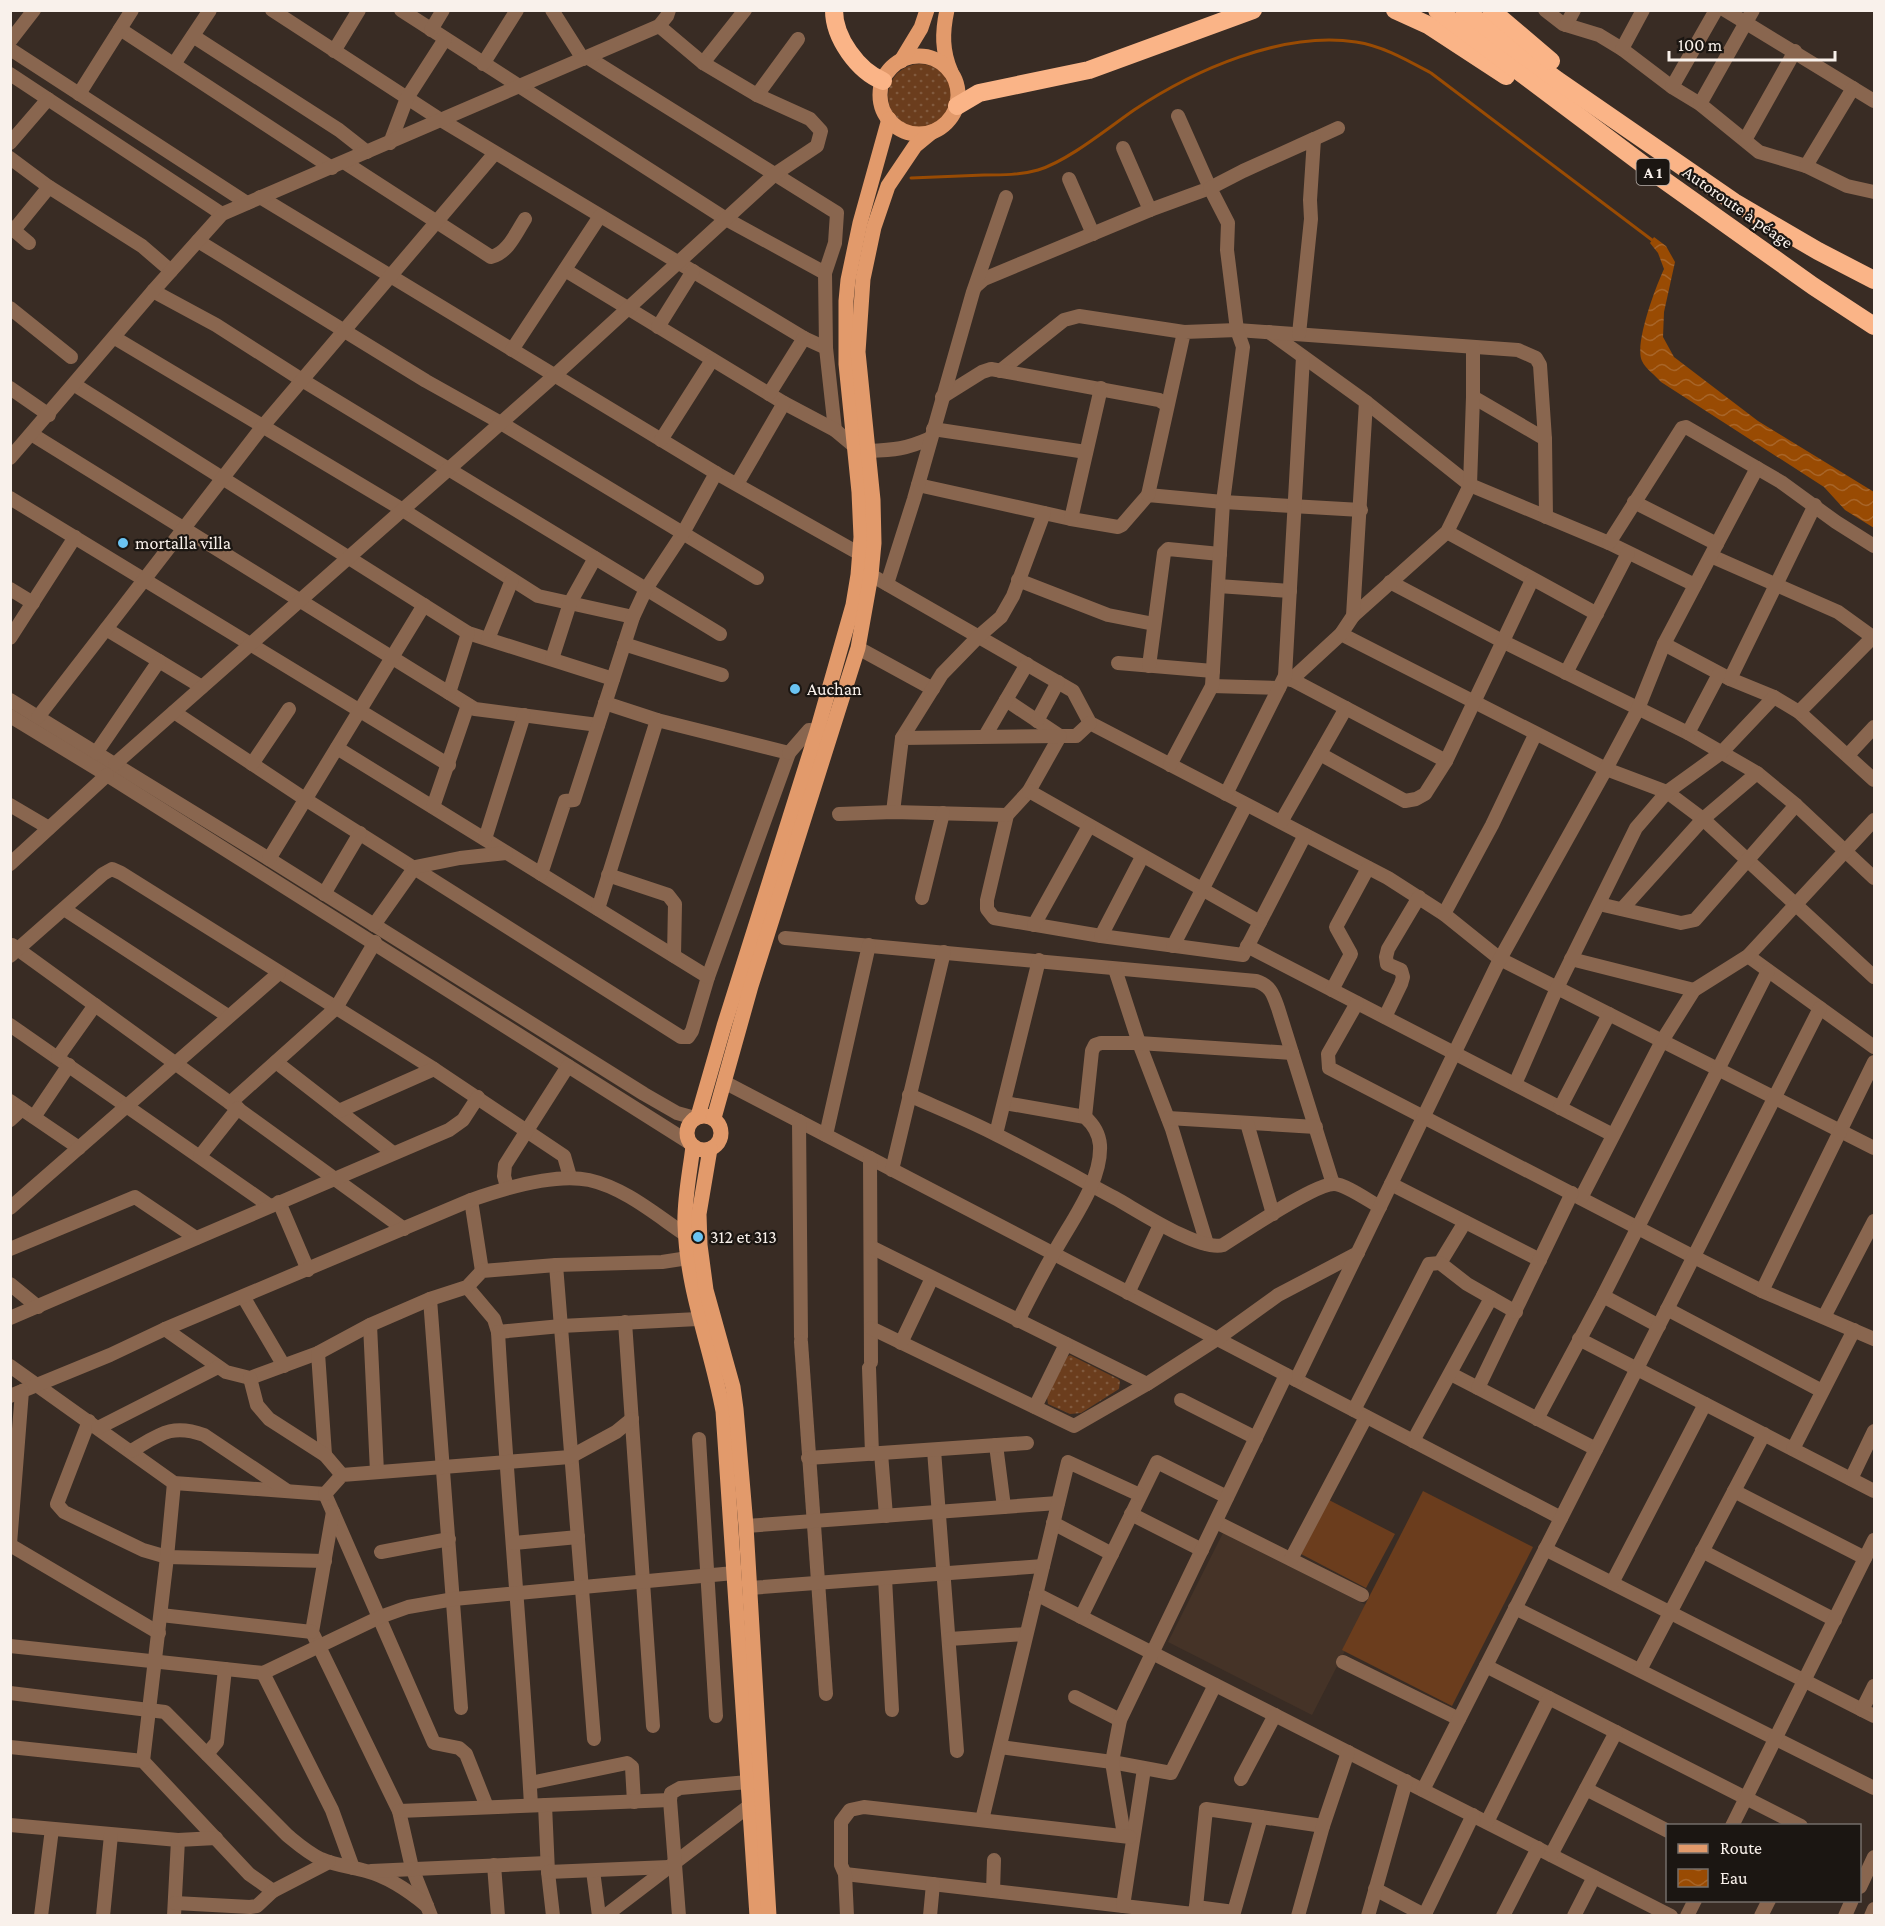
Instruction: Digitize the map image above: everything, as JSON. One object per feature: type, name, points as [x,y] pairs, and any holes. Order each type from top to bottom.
[{"type":"highway","points":[[834,10],[834,18],[843,40],[855,60],[874,77],[883,81]]},
{"type":"highway","points":[[957,106],[979,93],[1089,70],[1253,10]]},
{"type":"highway","points":[[1395,10],[1428,25],[1661,178]]},
{"type":"highway","name":"Autoroute à péage","points":[[1437,10],[1661,178],[1813,286],[1875,326]]},
{"type":"highway","name":"A 1","points":[[1464,10],[1557,80],[1734,202],[1875,280]]},
{"type":"highway","points":[[1491,10],[1659,150]]},
{"type":"main road","points":[[901,61],[921,28],[927,10]]},
{"type":"main road","points":[[757,1916],[723,1411],[698,1319],[688,1258],[685,1221],[692,1144],[687,1130],[702,1118],[724,1082],[751,986],[858,648],[871,575],[874,543],[858,352],[862,279],[874,227],[888,186],[915,146],[948,122],[957,106],[958,95],[945,56],[943,41],[947,10]]},
{"type":"main road","points":[[932,132],[914,133],[896,126],[889,119],[880,97],[883,81],[894,66],[912,57],[935,60],[945,66],[952,75]]},
{"type":"main road","points":[[702,1118],[724,1026],[817,731],[850,618],[860,554],[859,492],[846,364],[848,280],[860,223],[889,119]]},
{"type":"main road","points":[[692,1144],[704,1150],[710,1149],[720,1141],[722,1135],[719,1123],[702,1118]]},
{"type":"main road","points":[[710,1149],[699,1214],[700,1245],[706,1290],[733,1388],[746,1526],[769,1916]]},
{"type":"street","points":[[10,41],[34,10]]},
{"type":"street","points":[[79,94],[132,10]]},
{"type":"street","points":[[174,64],[210,10]]},
{"type":"street","points":[[273,10],[441,120],[804,338],[826,348]]},
{"type":"street","points":[[334,51],[359,10]]},
{"type":"street","points":[[401,10],[726,219],[825,273]]},
{"type":"street","points":[[431,30],[443,10]]},
{"type":"street","points":[[483,64],[517,10]]},
{"type":"street","points":[[552,10],[585,58],[837,213],[835,243],[825,273],[826,348],[835,430]]},
{"type":"street","points":[[10,458],[33,435],[153,291],[222,214],[659,26],[669,10]]},
{"type":"street","points":[[703,63],[745,10]]},
{"type":"street","points":[[1545,10],[1566,25],[1599,35],[1622,50],[1672,87],[1700,104],[1759,152],[1806,166],[1847,186],[1875,192]]},
{"type":"street","points":[[1566,25],[1574,10]]},
{"type":"street","points":[[1622,50],[1643,10]]},
{"type":"street","points":[[1672,87],[1716,10]]},
{"type":"street","points":[[1725,10],[1749,17],[1795,51],[1875,101]]},
{"type":"street","points":[[1700,104],[1749,17]]},
{"type":"street","points":[[10,864],[174,712],[554,376],[775,174],[817,146],[820,131],[810,119],[757,95],[703,63],[659,26]]},
{"type":"street","points":[[120,29],[490,257],[498,255],[505,249],[525,219]]},
{"type":"street","points":[[193,36],[339,130],[367,152]]},
{"type":"street","points":[[390,143],[407,98],[445,39]]},
{"type":"street","points":[[757,95],[798,39]]},
{"type":"street","points":[[10,49],[79,94],[253,200],[391,275],[716,473],[860,554]]},
{"type":"street","points":[[1745,140],[1795,51]]},
{"type":"street","points":[[10,74],[222,214]]},
{"type":"street","points":[[1806,166],[1852,88]]},
{"type":"street","points":[[10,142],[48,99]]},
{"type":"street","points":[[1170,765],[1212,686],[1223,502],[1243,347],[1237,330],[1227,250],[1228,224],[1178,116]]},
{"type":"street","points":[[976,286],[984,279],[1150,210],[1210,188],[1338,128]]},
{"type":"street","points":[[1299,334],[1311,219],[1314,139]]},
{"type":"street","points":[[1123,148],[1150,210]]},
{"type":"street","points":[[38,717],[263,426],[495,153]]},
{"type":"street","points":[[10,158],[49,187],[142,246],[171,271]]},
{"type":"street","points":[[1069,179],[1093,234]]},
{"type":"street","points":[[29,243],[12,229],[49,187]]},
{"type":"street","points":[[887,584],[976,286],[1006,197]]},
{"type":"street","points":[[513,350],[600,216]]},
{"type":"street","points":[[198,241],[426,381],[501,423],[757,578]]},
{"type":"street","points":[[565,270],[784,403],[835,430],[853,445]]},
{"type":"street","points":[[658,327],[693,271]]},
{"type":"street","points":[[153,291],[216,324],[448,470],[720,634]]},
{"type":"street","points":[[10,309],[71,357]]},
{"type":"street","points":[[1000,371],[1064,320],[1079,316],[1184,332],[1237,330],[1518,350],[1536,358],[1540,365],[1545,439],[1546,517]]},
{"type":"street","points":[[918,485],[1071,519],[1118,527],[1122,525],[1148,495],[1184,332]]},
{"type":"street","points":[[1269,332],[1366,402],[1470,485],[1609,543],[1695,585]]},
{"type":"street","points":[[115,338],[403,510],[538,596],[633,616]]},
{"type":"street","points":[[769,394],[804,338]]},
{"type":"street","points":[[1226,794],[1285,681],[1341,633],[1353,616],[1447,532],[1470,485],[1473,347]]},
{"type":"street","points":[[1285,681],[1303,357]]},
{"type":"street","points":[[662,440],[712,360]]},
{"type":"street","points":[[942,397],[982,372],[991,369],[1101,388],[1159,400],[1167,405]]},
{"type":"street","points":[[75,385],[468,633],[613,679]]},
{"type":"street","points":[[10,388],[49,415]]},
{"type":"street","points":[[1071,519],[1101,388]]},
{"type":"street","points":[[1473,397],[1545,439]]},
{"type":"street","points":[[1353,616],[1366,402]]},
{"type":"street","points":[[736,484],[784,403]]},
{"type":"street","points":[[1609,543],[1684,427],[1781,482],[1836,522],[1875,546]]},
{"type":"street","points":[[868,451],[909,448],[932,433],[1086,453]]},
{"type":"street","points":[[33,435],[475,709],[598,725]]},
{"type":"street","points":[[1128,1837],[1112,1762],[1120,1720],[1256,1438],[1358,1252],[1500,959],[1638,709],[1664,644],[1757,468]]},
{"type":"street","points":[[541,874],[565,801],[574,800],[633,616],[646,589],[683,533],[716,473]]},
{"type":"street","points":[[1148,495],[1361,510]]},
{"type":"street","points":[[10,498],[449,765]]},
{"type":"street","points":[[1634,502],[1776,586],[1838,612],[1874,638],[1799,712]]},
{"type":"street","points":[[1688,733],[1776,586],[1815,505]]},
{"type":"street","points":[[893,812],[902,738],[942,674],[1001,617],[1013,596],[1044,513]]},
{"type":"street","points":[[1447,532],[1597,614]]},
{"type":"street","points":[[10,638],[75,537]]},
{"type":"street","points":[[1149,666],[1164,554],[1168,549],[1220,554]]},
{"type":"street","points":[[1566,673],[1628,553]]},
{"type":"street","points":[[552,659],[570,603],[595,558]]},
{"type":"street","points":[[871,575],[1073,691],[1090,723],[1419,897],[1500,959],[1875,1148]]},
{"type":"street","points":[[488,639],[512,580]]},
{"type":"street","points":[[1018,580],[1108,615],[1154,624]]},
{"type":"street","points":[[1320,754],[1405,801],[1416,800],[1425,794],[1446,760],[1475,703],[1532,580]]},
{"type":"street","points":[[1389,582],[1688,733],[1757,772],[1875,878]]},
{"type":"street","points":[[1218,586],[1290,591]]},
{"type":"street","points":[[10,589],[33,603]]},
{"type":"street","points":[[269,859],[424,605]]},
{"type":"street","points":[[106,629],[202,687]]},
{"type":"street","points":[[449,693],[468,633]]},
{"type":"street","points":[[1341,633],[1535,735],[1606,769],[1667,792],[1703,819],[1875,977]]},
{"type":"street","points":[[624,644],[722,675]]},
{"type":"street","points":[[1664,644],[1724,676],[1774,697],[1799,712],[1875,780]]},
{"type":"street","points":[[858,648],[933,689]]},
{"type":"street","points":[[96,753],[159,661]]},
{"type":"street","points":[[1118,663],[1213,671]]},
{"type":"street","points":[[985,736],[1027,664]]},
{"type":"street","points":[[1212,686],[1285,681],[1346,708],[1446,760]]},
{"type":"street","points":[[1036,721],[1058,682]]},
{"type":"street","points":[[1515,1084],[1557,988],[1635,828],[1667,792],[1721,753],[1774,697]]},
{"type":"street","points":[[10,700],[96,753],[111,770],[375,942],[692,1144]]},
{"type":"street","points":[[1006,700],[1059,736]]},
{"type":"street","points":[[605,703],[657,720],[789,753]]},
{"type":"street","points":[[434,807],[468,705]]},
{"type":"street","points":[[1281,822],[1346,708]]},
{"type":"street","points":[[252,764],[289,709]]},
{"type":"street","points":[[174,712],[305,800],[681,1037],[688,1037],[692,1031],[708,977],[789,753],[809,730],[817,731]]},
{"type":"street","points":[[485,839],[524,715]]},
{"type":"street","points":[[10,716],[269,859],[644,1094],[677,1113],[702,1118]]},
{"type":"street","points":[[598,909],[657,720]]},
{"type":"street","points":[[902,738],[1076,736],[1090,723]]},
{"type":"street","points":[[1848,755],[1875,727]]},
{"type":"street","points":[[1444,914],[1492,825],[1535,735]]},
{"type":"street","points":[[1059,736],[1029,791],[1007,815],[987,900],[987,909],[994,918],[1101,936],[1243,955],[1305,835]]},
{"type":"street","points":[[337,748],[708,977]]},
{"type":"street","points":[[1622,909],[1703,819],[1757,772]]},
{"type":"street","points":[[1029,791],[1260,922]]},
{"type":"street","points":[[10,805],[49,828]]},
{"type":"street","points":[[1173,945],[1246,805]]},
{"type":"street","points":[[1599,904],[1681,923],[1695,920],[1796,805]]},
{"type":"street","points":[[839,814],[893,812],[1007,815]]},
{"type":"street","points":[[922,898],[943,813]]},
{"type":"street","points":[[1478,1388],[1540,1260],[1613,1135],[1662,1041],[1694,990],[1748,956],[1875,820]]},
{"type":"street","points":[[1034,925],[1089,826]]},
{"type":"street","points":[[324,894],[360,833]]},
{"type":"street","points":[[374,925],[414,867],[506,852]]},
{"type":"street","points":[[1101,936],[1143,857]]},
{"type":"street","points":[[1332,990],[1351,954],[1336,927],[1368,868]]},
{"type":"street","points":[[404,1229],[176,1062],[13,950],[103,874],[112,869],[434,1069],[526,1129],[564,1156],[570,1178]]},
{"type":"street","points":[[608,875],[668,895],[673,899],[675,904],[674,956]]},
{"type":"street","points":[[1386,1017],[1403,977],[1401,969],[1387,964],[1388,949],[1419,897]]},
{"type":"street","points":[[64,909],[228,1016]]},
{"type":"street","points":[[785,938],[1256,981],[1268,986],[1272,991],[1333,1184]]},
{"type":"street","points":[[200,1156],[234,1106],[276,1062],[336,1008],[375,942]]},
{"type":"street","points":[[825,1135],[869,945]]},
{"type":"street","points":[[1247,946],[1613,1135]]},
{"type":"street","points":[[892,1170],[944,952]]},
{"type":"street","points":[[1748,956],[1875,1047]]},
{"type":"street","points":[[1571,959],[1694,990]]},
{"type":"street","points":[[996,1134],[1039,960]]},
{"type":"street","points":[[1115,969],[1139,1043],[1168,1118],[1207,1244]]},
{"type":"street","points":[[1537,1419],[1603,1296],[1768,971]]},
{"type":"street","points":[[13,1203],[279,973]]},
{"type":"street","points":[[1358,1003],[1328,1054],[1329,1068],[1762,1291],[1875,1339]]},
{"type":"street","points":[[34,1117],[94,1005]]},
{"type":"street","points":[[1423,1790],[1820,1008]]},
{"type":"street","points":[[1560,1108],[1609,1014]]},
{"type":"street","points":[[13,1030],[63,1061],[274,1204],[308,1270]]},
{"type":"street","points":[[1085,1117],[1092,1052],[1095,1045],[1101,1042],[1292,1053]]},
{"type":"street","points":[[276,1062],[393,1153]]},
{"type":"street","points":[[1762,1291],[1875,1062]]},
{"type":"street","points":[[507,1187],[504,1176],[505,1165],[568,1066]]},
{"type":"street","points":[[339,1111],[434,1069]]},
{"type":"street","points":[[724,1082],[1561,1518]]},
{"type":"street","points":[[909,1095],[996,1134],[1160,1225],[1215,1246],[1223,1245],[1308,1193],[1333,1184],[1341,1185],[1380,1207]]},
{"type":"street","points":[[10,1318],[449,1130],[464,1120],[478,1097]]},
{"type":"street","points":[[1005,1103],[1085,1117],[1097,1131],[1100,1145],[1099,1161],[1092,1186],[1018,1321]]},
{"type":"street","points":[[10,1120],[16,1105],[79,1148]]},
{"type":"street","points":[[1168,1118],[1316,1126]]},
{"type":"street","points":[[799,1121],[801,1340],[826,1694]]},
{"type":"street","points":[[1247,1123],[1273,1214]]},
{"type":"street","points":[[870,1158],[870,1365],[877,1454],[886,1516]]},
{"type":"street","points":[[159,1633],[11,1538],[16,1393],[471,1200],[507,1187],[570,1178],[590,1180],[615,1189],[635,1200],[686,1235]]},
{"type":"street","points":[[1391,1184],[1540,1260]]},
{"type":"street","points":[[10,1249],[135,1197],[196,1238]]},
{"type":"street","points":[[471,1200],[482,1271]]},
{"type":"street","points":[[1824,1317],[1875,1221]]},
{"type":"street","points":[[1440,1263],[1465,1222]]},
{"type":"street","points":[[1128,1293],[1160,1225]]},
{"type":"street","points":[[871,1247],[1147,1384]]},
{"type":"street","points":[[871,1328],[1074,1426],[1147,1384],[1217,1339],[1278,1295],[1358,1252]]},
{"type":"street","points":[[165,1329],[226,1372],[250,1378],[318,1353],[370,1325],[430,1299],[467,1287],[482,1271],[556,1265],[662,1262],[688,1258]]},
{"type":"street","points":[[1291,1559],[1360,1414],[1425,1268],[1429,1264],[1440,1263],[1452,1274],[1516,1312]]},
{"type":"street","points":[[556,1265],[594,1739]]},
{"type":"street","points":[[901,1343],[932,1278]]},
{"type":"street","points":[[10,1284],[38,1307]]},
{"type":"street","points":[[467,1287],[494,1319],[498,1332],[505,1462],[514,1544],[530,1783],[538,1805],[553,1916]]},
{"type":"street","points":[[1603,1296],[1659,1326]]},
{"type":"street","points":[[244,1298],[284,1366]]},
{"type":"street","points":[[1413,1441],[1491,1298]]},
{"type":"street","points":[[430,1299],[461,1708]]},
{"type":"street","points":[[1667,1309],[1822,1391]]},
{"type":"street","points":[[498,1332],[561,1326],[698,1319]]},
{"type":"street","points":[[625,1322],[653,1726]]},
{"type":"street","points":[[370,1325],[377,1472]]},
{"type":"street","points":[[1793,1449],[1854,1330]]},
{"type":"street","points":[[1579,1340],[1875,1491]]},
{"type":"street","points":[[1035,1407],[1066,1344]]},
{"type":"street","points":[[318,1353],[325,1455]]},
{"type":"street","points":[[10,1366],[174,1483],[325,1494]]},
{"type":"street","points":[[218,1367],[94,1424],[57,1504],[64,1512],[143,1550],[167,1557],[324,1561]]},
{"type":"street","points":[[1451,1374],[1596,1449]]},
{"type":"street","points":[[250,1378],[257,1406],[269,1419],[325,1455],[342,1475]]},
{"type":"street","points":[[1180,1400],[1256,1438]]},
{"type":"street","points":[[1612,1583],[1705,1404]]},
{"type":"street","points":[[325,1494],[342,1475],[570,1457],[616,1432],[632,1419]]},
{"type":"street","points":[[130,1451],[172,1430],[191,1431],[204,1435],[286,1490]]},
{"type":"street","points":[[1851,1479],[1875,1431]]},
{"type":"street","points":[[1640,1670],[1764,1434]]},
{"type":"street","points":[[699,1439],[717,1716]]},
{"type":"street","points":[[808,1458],[1028,1443]]},
{"type":"street","points":[[996,1445],[1004,1507]]},
{"type":"street","points":[[934,1450],[957,1751]]},
{"type":"street","points":[[982,1820],[1068,1462],[1140,1495]]},
{"type":"street","points":[[1081,1617],[1157,1462],[1227,1497]]},
{"type":"street","points":[[143,1761],[174,1483]]},
{"type":"street","points":[[1734,1491],[1865,1558]]},
{"type":"street","points":[[325,1494],[434,1743],[459,1748],[466,1754],[487,1807]]},
{"type":"street","points":[[746,1526],[1058,1503]]},
{"type":"street","points":[[333,1512],[312,1632],[399,1811],[412,1868],[429,1911]]},
{"type":"street","points":[[1131,1514],[1202,1550]]},
{"type":"street","points":[[1216,1522],[1362,1595]]},
{"type":"street","points":[[1053,1523],[1112,1554]]},
{"type":"street","points":[[514,1544],[578,1538]]},
{"type":"street","points":[[381,1552],[449,1539]]},
{"type":"street","points":[[1733,1824],[1875,1540]]},
{"type":"street","points":[[1545,1549],[1868,1713],[1875,1686]]},
{"type":"street","points":[[1702,1551],[1835,1620]]},
{"type":"street","points":[[750,1588],[1043,1566]]},
{"type":"street","points":[[10,1646],[263,1673],[380,1617],[408,1607],[454,1599],[734,1573]]},
{"type":"street","points":[[885,1578],[892,1710]]},
{"type":"street","points":[[1036,1594],[1671,1916]]},
{"type":"street","points":[[1515,1608],[1875,1788]]},
{"type":"street","points":[[161,1615],[312,1632]]},
{"type":"street","points":[[949,1639],[1026,1634]]},
{"type":"street","points":[[1343,1662],[1459,1719]]},
{"type":"street","points":[[1486,1666],[1797,1824]]},
{"type":"street","points":[[207,1754],[217,1743],[225,1669]]},
{"type":"street","points":[[263,1673],[332,1810],[353,1868]]},
{"type":"street","points":[[1000,1746],[1171,1773],[1215,1685]]},
{"type":"street","points":[[10,1693],[165,1712],[287,1835],[309,1853],[329,1862],[369,1871],[494,1865],[593,1870],[672,1865]]},
{"type":"street","points":[[1076,1697],[1120,1720]]},
{"type":"street","points":[[1487,1822],[1549,1698]]},
{"type":"street","points":[[1241,1779],[1275,1715]]},
{"type":"street","points":[[1551,1855],[1616,1732]]},
{"type":"street","points":[[10,1747],[143,1761],[249,1874],[273,1891]]},
{"type":"street","points":[[1298,1916],[1323,1826],[1348,1752]]},
{"type":"street","points":[[530,1783],[627,1763],[632,1767],[634,1802]]},
{"type":"street","points":[[1123,1906],[1128,1837],[1144,1769]]},
{"type":"street","points":[[1368,1916],[1406,1781]]},
{"type":"street","points":[[679,1916],[672,1865],[671,1793],[680,1788],[748,1782]]},
{"type":"street","points":[[1586,1789],[1666,1831]]},
{"type":"street","points":[[399,1811],[670,1800]]},
{"type":"street","points":[[605,1916],[749,1806]]},
{"type":"street","points":[[847,1916],[845,1874],[841,1865],[841,1822],[850,1810],[864,1807],[1128,1837]]},
{"type":"street","points":[[1194,1912],[1206,1809],[1323,1826]]},
{"type":"street","points":[[1375,1889],[1425,1915],[1473,1815]]},
{"type":"street","points":[[845,1874],[1123,1906],[1194,1912],[1234,1912],[1261,1817]]},
{"type":"street","points":[[10,1825],[178,1840],[216,1838]]},
{"type":"street","points":[[42,1916],[52,1829]]},
{"type":"street","points":[[103,1916],[111,1835]]},
{"type":"street","points":[[178,1840],[174,1909],[250,1907],[260,1911],[273,1891],[329,1862]]},
{"type":"street","points":[[1503,1916],[1538,1848]]},
{"type":"street","points":[[1861,1884],[1869,1858]]},
{"type":"street","points":[[993,1891],[994,1860]]},
{"type":"street","points":[[494,1865],[498,1916]]},
{"type":"street","points":[[593,1870],[599,1916]]},
{"type":"street","points":[[369,1871],[412,1893],[429,1911]]},
{"type":"street","points":[[1574,1916],[1594,1877]]},
{"type":"street","points":[[930,1916],[933,1884]]},
{"type":"street","points":[[1687,1916],[1694,1902]]},
{"type":"street","points":[[1761,1916],[1768,1902]]},
{"type":"street","points":[[1845,1916],[1851,1902]]},
{"type":"street","points":[[1872,1916],[1875,1909]]},
{"type":"shaded area","points":[[920,64],[938,69],[943,73],[947,78],[952,96],[947,114],[943,119],[938,123],[920,128],[902,123],[897,119],[893,114],[888,96],[893,78],[897,73],[902,69]]},
{"type":"shaded area","points":[[1070,1355],[1118,1379],[1119,1389],[1081,1413],[1070,1414],[1048,1404],[1047,1397]]},
{"type":"shaded area","points":[[1423,1491],[1533,1547],[1452,1706],[1342,1650]]},
{"type":"shaded area","points":[[1329,1500],[1395,1534],[1366,1588],[1301,1554]]},
{"type":"shaded area","points":[[1223,1533],[1368,1606],[1312,1715],[1168,1642]]},
{"type":"water","points":[[1654,237],[1666,246],[1675,262],[1664,312],[1663,337],[1674,357],[1758,421],[1874,492],[1874,528],[1845,510],[1824,487],[1661,382],[1642,361],[1640,353],[1643,329],[1664,269],[1658,253],[1650,243]]},
{"type":"waterway","points":[[911,178],[1011,174],[1038,170],[1075,152],[1158,95],[1211,68],[1269,48],[1299,42],[1328,40],[1356,42],[1385,50],[1431,73],[1652,240]]},
{"type":"place","name":"mortalla villa","points":[[123,543]]},
{"type":"place","name":"Auchan","points":[[795,689]]},
{"type":"place","name":"312 et 313","points":[[698,1237]]}]
